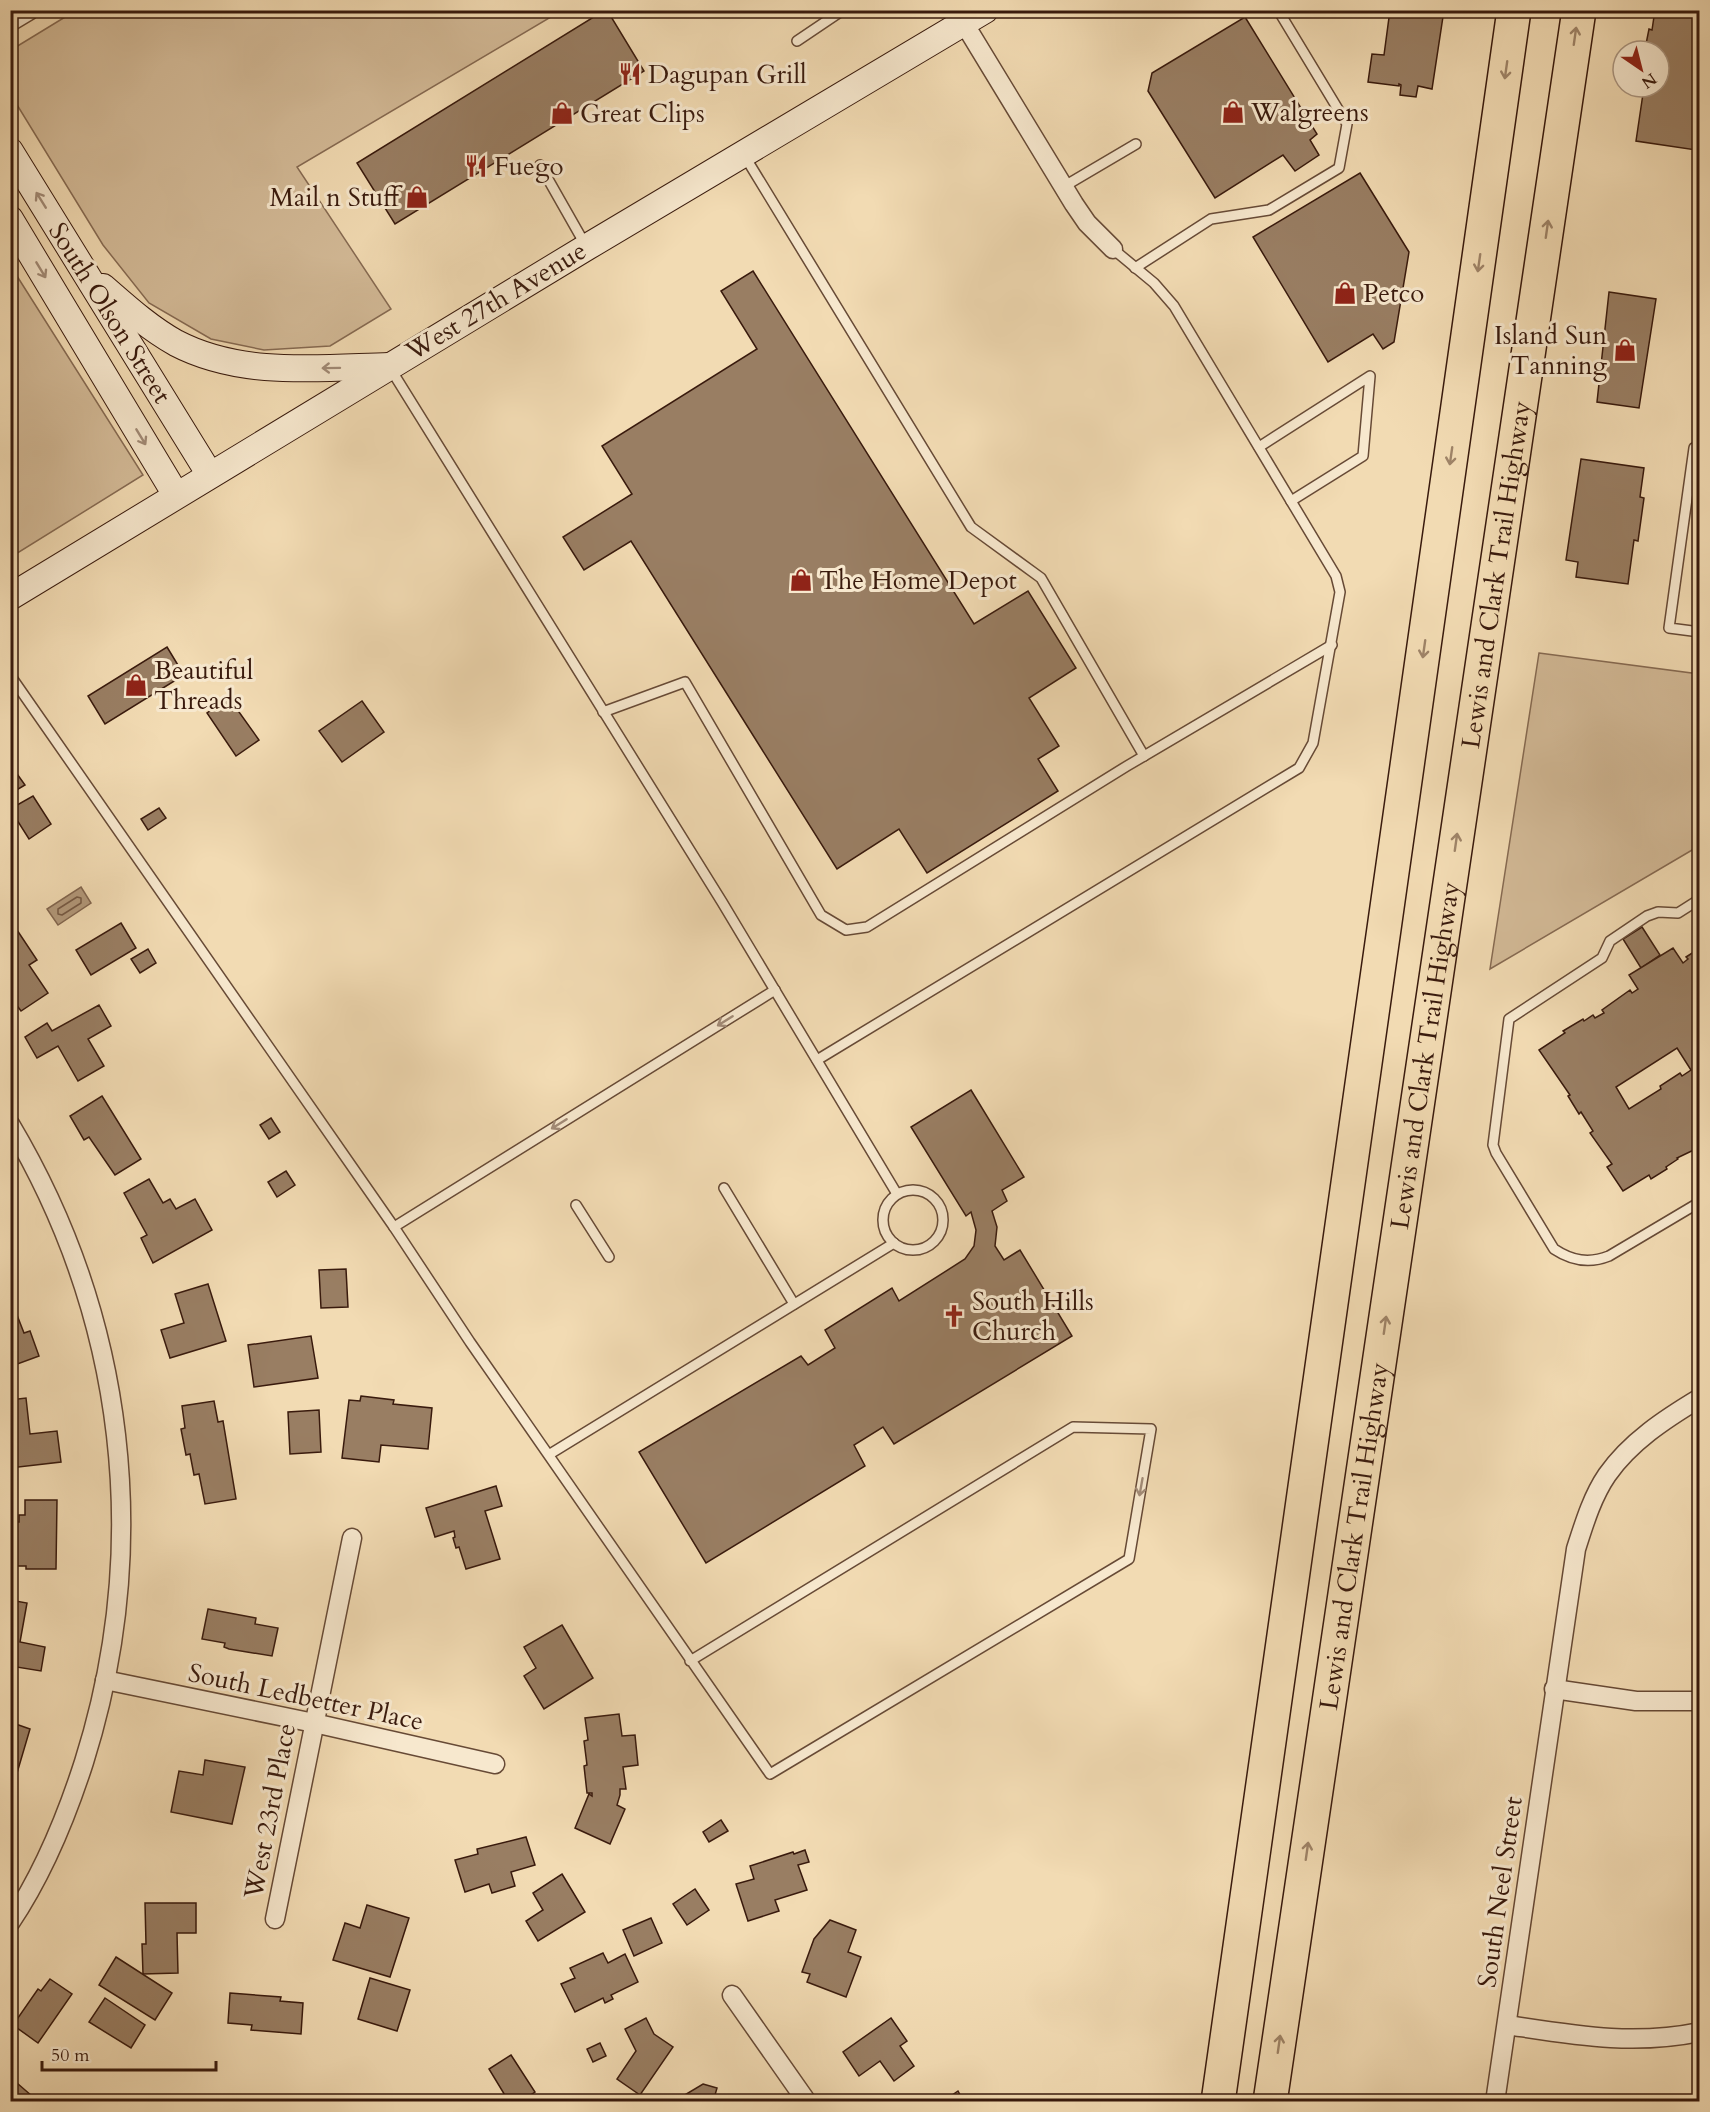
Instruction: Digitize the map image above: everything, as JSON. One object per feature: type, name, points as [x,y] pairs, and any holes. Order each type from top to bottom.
[{"type":"highway","name":"Lewis and Clark Trail Highway","points":[[1270,2102],[1579,10]]},
{"type":"highway","points":[[1218,2102],[1514,11]]},
{"type":"main road","name":"West 27th Avenue","points":[[10,597],[743,153],[960,17],[985,10]]},
{"type":"main road","name":"South Olson Street","points":[[10,151],[210,475]]},
{"type":"main road","name":"South Olson Street","points":[[10,219],[176,495]]},
{"type":"main road","points":[[82,268],[131,312],[157,331],[202,354],[272,368],[389,366]]},
{"type":"street","points":[[10,22],[30,10]]},
{"type":"street","points":[[960,17],[1063,187],[1087,223],[1113,249]]},
{"type":"street","points":[[10,1124],[28,1152],[50,1198],[78,1268],[102,1352],[111,1397],[120,1476],[122,1536],[113,1641],[93,1734],[62,1822],[39,1872],[10,1923]]},
{"type":"street","name":"South Neel Street","points":[[1496,2102],[1576,1549],[1589,1512],[1607,1476],[1631,1448],[1661,1422],[1700,1398]]},
{"type":"street","name":"West 23rd Place","points":[[275,1919],[352,1538]]},
{"type":"street","name":"South Ledbetter Place","points":[[105,1680],[314,1723],[495,1764]]},
{"type":"street","points":[[1554,1689],[1636,1701],[1700,1701]]},
{"type":"street","points":[[732,1995],[807,2102]]},
{"type":"street","points":[[1507,2025],[1590,2037],[1632,2040],[1665,2038],[1700,2032]]},
{"type":"lane","points":[[797,41],[843,10]]},
{"type":"lane","points":[[1135,268],[1211,219],[1269,210],[1339,168],[1347,124],[1278,10]]},
{"type":"lane","points":[[1063,187],[1136,144]]},
{"type":"lane","points":[[743,153],[971,527],[1041,578],[1144,756]]},
{"type":"lane","points":[[540,165],[587,247]]},
{"type":"lane","points":[[817,1060],[1299,768],[1313,743],[1340,592],[1336,576],[1174,306],[1154,283],[1113,249]]},
{"type":"lane","points":[[389,366],[775,990],[897,1194]]},
{"type":"lane","points":[[1259,447],[1370,376],[1363,456],[1291,501]]},
{"type":"lane","points":[[1700,448],[1694,448],[1669,628],[1700,632]]},
{"type":"lane","points":[[603,712],[685,682],[821,915],[846,930],[867,927],[1144,756],[1332,645]]},
{"type":"lane","points":[[10,675],[394,1227],[470,1342],[550,1454],[690,1661],[770,1774],[1129,1559],[1151,1429],[1073,1428],[690,1661]]},
{"type":"lane","points":[[1700,899],[1678,913],[1658,912],[1647,916],[1610,941],[1602,958],[1509,1019],[1493,1145],[1554,1249],[1566,1257],[1598,1261],[1700,1202]]},
{"type":"lane","points":[[394,1227],[775,990]]},
{"type":"lane","points":[[724,1188],[794,1304]]},
{"type":"lane","points":[[907,1190],[917,1190],[935,1200],[943,1219],[936,1238],[921,1249],[902,1248],[894,1243],[884,1227],[883,1218],[890,1200],[907,1190]]},
{"type":"lane","points":[[576,1204],[609,1257]]},
{"type":"lane","points":[[550,1454],[894,1243]]},
{"type":"shaded area","points":[[75,11],[561,11],[297,167],[391,309],[330,346],[264,350],[211,339],[149,303],[103,245],[11,95],[11,50]]},
{"type":"shaded area","points":[[10,265],[143,475],[11,557],[10,557]]},
{"type":"shaded area","points":[[1539,653],[1699,674],[1699,846],[1490,969]]},
{"type":"water","points":[[81,887],[91,903],[58,925],[47,909]]},
{"type":"building","points":[[605,10],[644,71],[395,224],[357,163]]},
{"type":"building","points":[[1390,10],[1444,10],[1432,89],[1418,86],[1416,97],[1400,95],[1401,85],[1399,84],[1399,86],[1368,82],[1372,54],[1384,55]]},
{"type":"building","points":[[1655,10],[1700,10],[1700,110],[1697,120],[1700,120],[1700,125],[1696,150],[1636,141],[1642,99],[1671,99],[1671,39],[1647,39],[1649,29],[1652,30]]},
{"type":"building","name":"Walgreens","points":[[1245,17],[1317,134],[1310,140],[1319,155],[1295,171],[1283,155],[1215,198],[1148,91],[1152,73]]},
{"type":"building","name":"Petco","points":[[1360,173],[1409,252],[1394,342],[1383,349],[1373,334],[1328,362],[1253,237]]},
{"type":"building","name":"The Home Depot","points":[[753,271],[974,624],[1028,591],[1076,668],[1029,698],[1059,746],[1038,759],[1058,791],[927,873],[899,829],[837,869],[631,541],[584,570],[563,537],[632,494],[602,446],[757,349],[721,291]]},
{"type":"building","name":"Island Sun Tanning","points":[[1609,292],[1656,299],[1639,408],[1597,402]]},
{"type":"building","points":[[1581,459],[1644,468],[1640,497],[1644,498],[1638,541],[1634,540],[1628,584],[1576,577],[1578,562],[1566,560]]},
{"type":"building","name":"Beautiful Threads","points":[[167,647],[184,675],[105,724],[88,696]]},
{"type":"building","points":[[229,698],[259,740],[236,756],[207,713]]},
{"type":"building","points":[[362,701],[384,732],[342,762],[319,731]]},
{"type":"building","points":[[10,764],[25,785],[10,794]]},
{"type":"building","points":[[33,796],[51,824],[29,839],[10,809]]},
{"type":"building","points":[[159,808],[166,818],[148,830],[141,819]]},
{"type":"building","points":[[121,923],[136,948],[91,975],[76,950]]},
{"type":"building","points":[[1642,927],[1660,955],[1641,968],[1623,939]]},
{"type":"building","points":[[17,930],[37,960],[29,965],[48,993],[21,1011],[10,996],[10,934]]},
{"type":"building","points":[[1673,948],[1683,963],[1688,959],[1686,957],[1700,948],[1700,1147],[1677,1158],[1666,1167],[1667,1169],[1651,1179],[1649,1175],[1623,1191],[1607,1167],[1612,1164],[1590,1133],[1593,1131],[1581,1112],[1579,1114],[1568,1096],[1570,1095],[1539,1050],[1565,1033],[1563,1031],[1583,1019],[1584,1021],[1593,1015],[1595,1018],[1604,1013],[1602,1010],[1630,990],[1632,993],[1638,989],[1629,975]],"holes":[[[1677,1048],[1691,1070],[1682,1076],[1680,1073],[1660,1086],[1661,1089],[1629,1109],[1616,1087]]]},
{"type":"building","points":[[148,949],[156,963],[140,973],[131,959]]},
{"type":"building","points":[[99,1005],[111,1026],[88,1039],[104,1066],[78,1081],[58,1046],[37,1058],[25,1037],[47,1023],[52,1031]]},
{"type":"building","name":"South Hills Church","points":[[971,1090],[1024,1177],[1002,1190],[1007,1201],[992,1211],[997,1227],[995,1246],[1004,1260],[1020,1250],[1072,1336],[894,1444],[883,1427],[854,1445],[865,1466],[706,1563],[639,1452],[801,1356],[808,1365],[835,1348],[825,1330],[892,1288],[899,1301],[965,1259],[974,1246],[976,1230],[971,1212],[966,1216],[911,1127]]},
{"type":"building","points":[[102,1096],[141,1159],[115,1175],[89,1137],[84,1140],[70,1116]]},
{"type":"building","points":[[271,1118],[280,1132],[269,1139],[260,1125]]},
{"type":"building","points":[[286,1171],[295,1185],[277,1197],[268,1182]]},
{"type":"building","points":[[149,1179],[163,1203],[170,1199],[176,1209],[195,1199],[212,1230],[153,1263],[141,1238],[147,1235],[124,1193]]},
{"type":"building","points":[[346,1269],[348,1307],[321,1308],[319,1270]]},
{"type":"building","points":[[208,1284],[226,1341],[170,1358],[161,1330],[184,1323],[175,1294]]},
{"type":"building","points":[[10,1297],[24,1333],[30,1331],[39,1356],[12,1366]]},
{"type":"building","points":[[311,1336],[318,1378],[254,1387],[248,1345]]},
{"type":"building","points":[[361,1396],[394,1400],[393,1404],[432,1408],[428,1449],[381,1445],[379,1462],[342,1458],[349,1400],[360,1401]]},
{"type":"building","points":[[26,1398],[30,1434],[57,1431],[61,1462],[10,1468],[10,1400]]},
{"type":"building","points":[[214,1401],[218,1422],[223,1421],[236,1499],[205,1504],[199,1474],[194,1475],[190,1454],[186,1455],[181,1429],[185,1428],[182,1406]]},
{"type":"building","points":[[319,1410],[321,1452],[290,1454],[288,1412]]},
{"type":"building","points":[[496,1486],[502,1506],[485,1511],[500,1559],[466,1569],[459,1547],[456,1548],[453,1538],[455,1537],[454,1531],[435,1537],[426,1508]]},
{"type":"building","points":[[25,1500],[57,1500],[56,1569],[26,1569],[26,1566],[13,1566],[12,1522],[19,1522],[19,1515],[25,1515]]},
{"type":"building","points":[[10,1600],[27,1603],[20,1642],[45,1647],[41,1671],[17,1667],[15,1674],[10,1673]]},
{"type":"building","points":[[208,1609],[256,1618],[255,1624],[278,1628],[272,1656],[229,1649],[224,1647],[225,1643],[202,1639]]},
{"type":"building","points":[[562,1625],[593,1678],[544,1709],[524,1676],[536,1668],[524,1647]]},
{"type":"building","points":[[619,1714],[622,1736],[635,1735],[638,1765],[623,1767],[626,1789],[620,1789],[617,1805],[625,1809],[610,1844],[575,1828],[589,1794],[592,1796],[592,1793],[587,1793],[584,1766],[587,1765],[584,1741],[588,1740],[585,1718]]},
{"type":"building","points":[[10,1722],[30,1729],[12,1790],[10,1790]]},
{"type":"building","points":[[205,1760],[245,1767],[232,1824],[171,1812],[179,1771],[203,1775]]},
{"type":"building","points":[[721,1820],[728,1831],[709,1842],[703,1832]]},
{"type":"building","points":[[526,1837],[535,1865],[511,1872],[515,1886],[492,1893],[489,1884],[465,1892],[455,1860],[478,1854],[477,1849]]},
{"type":"building","points":[[805,1850],[809,1862],[798,1865],[807,1890],[775,1900],[779,1911],[748,1921],[736,1884],[754,1879],[750,1866]]},
{"type":"building","points":[[562,1874],[585,1912],[538,1941],[526,1921],[543,1910],[533,1893]]},
{"type":"building","points":[[695,1889],[709,1910],[687,1925],[673,1904]]},
{"type":"building","points":[[145,1903],[196,1903],[196,1933],[177,1933],[178,1973],[143,1974],[142,1944],[146,1944]]},
{"type":"building","points":[[367,1905],[409,1918],[390,1977],[333,1960],[345,1923],[360,1928]]},
{"type":"building","points":[[651,1918],[662,1943],[634,1956],[623,1930]]},
{"type":"building","points":[[830,1920],[856,1930],[848,1952],[861,1957],[846,1997],[807,1982],[810,1974],[802,1972],[814,1939]]},
{"type":"building","points":[[603,1953],[608,1963],[625,1954],[638,1982],[611,1995],[613,1999],[605,2003],[603,1998],[575,2012],[561,1984],[575,1978],[570,1968]]},
{"type":"building","points":[[116,1957],[172,1993],[155,2020],[99,1985]]},
{"type":"building","points":[[370,1978],[410,1990],[397,2031],[358,2019]]},
{"type":"building","points":[[50,1979],[72,1994],[38,2043],[13,2025],[38,1989],[41,1991]]},
{"type":"building","points":[[230,1993],[281,1997],[280,2001],[303,2003],[301,2034],[251,2030],[252,2025],[228,2023]]},
{"type":"building","points":[[105,1998],[145,2025],[131,2048],[89,2022]]},
{"type":"building","points":[[646,2018],[654,2034],[673,2047],[640,2095],[617,2079],[636,2051],[625,2029]]},
{"type":"building","points":[[891,2018],[907,2041],[900,2046],[914,2066],[894,2081],[880,2061],[859,2076],[843,2052]]},
{"type":"building","points":[[600,2043],[606,2056],[593,2062],[587,2049]]},
{"type":"building","points":[[511,2055],[535,2092],[520,2102],[509,2102],[489,2069]]},
{"type":"building","points":[[10,2077],[32,2096],[27,2102],[10,2102]]},
{"type":"building","points":[[703,2084],[717,2088],[713,2102],[682,2102],[683,2096]]},
{"type":"building","points":[[958,2091],[964,2102],[942,2102]]},
{"type":"place","name":"Dagupan Grill","points":[[630,74]]},
{"type":"place","name":"Walgreens","points":[[1233,112]]},
{"type":"place","name":"Great Clips","points":[[562,113]]},
{"type":"place","name":"Fuego","points":[[476,166]]},
{"type":"place","name":"Mail n Stuff","points":[[417,197]]},
{"type":"place","name":"Petco","points":[[1345,293]]},
{"type":"place","name":"Island Sun Tanning","points":[[1625,350]]},
{"type":"place","name":"The Home Depot","points":[[801,580]]},
{"type":"place","name":"Beautiful Threads","points":[[136,685]]},
{"type":"place","name":"South Hills Church","points":[[954,1316]]}]
